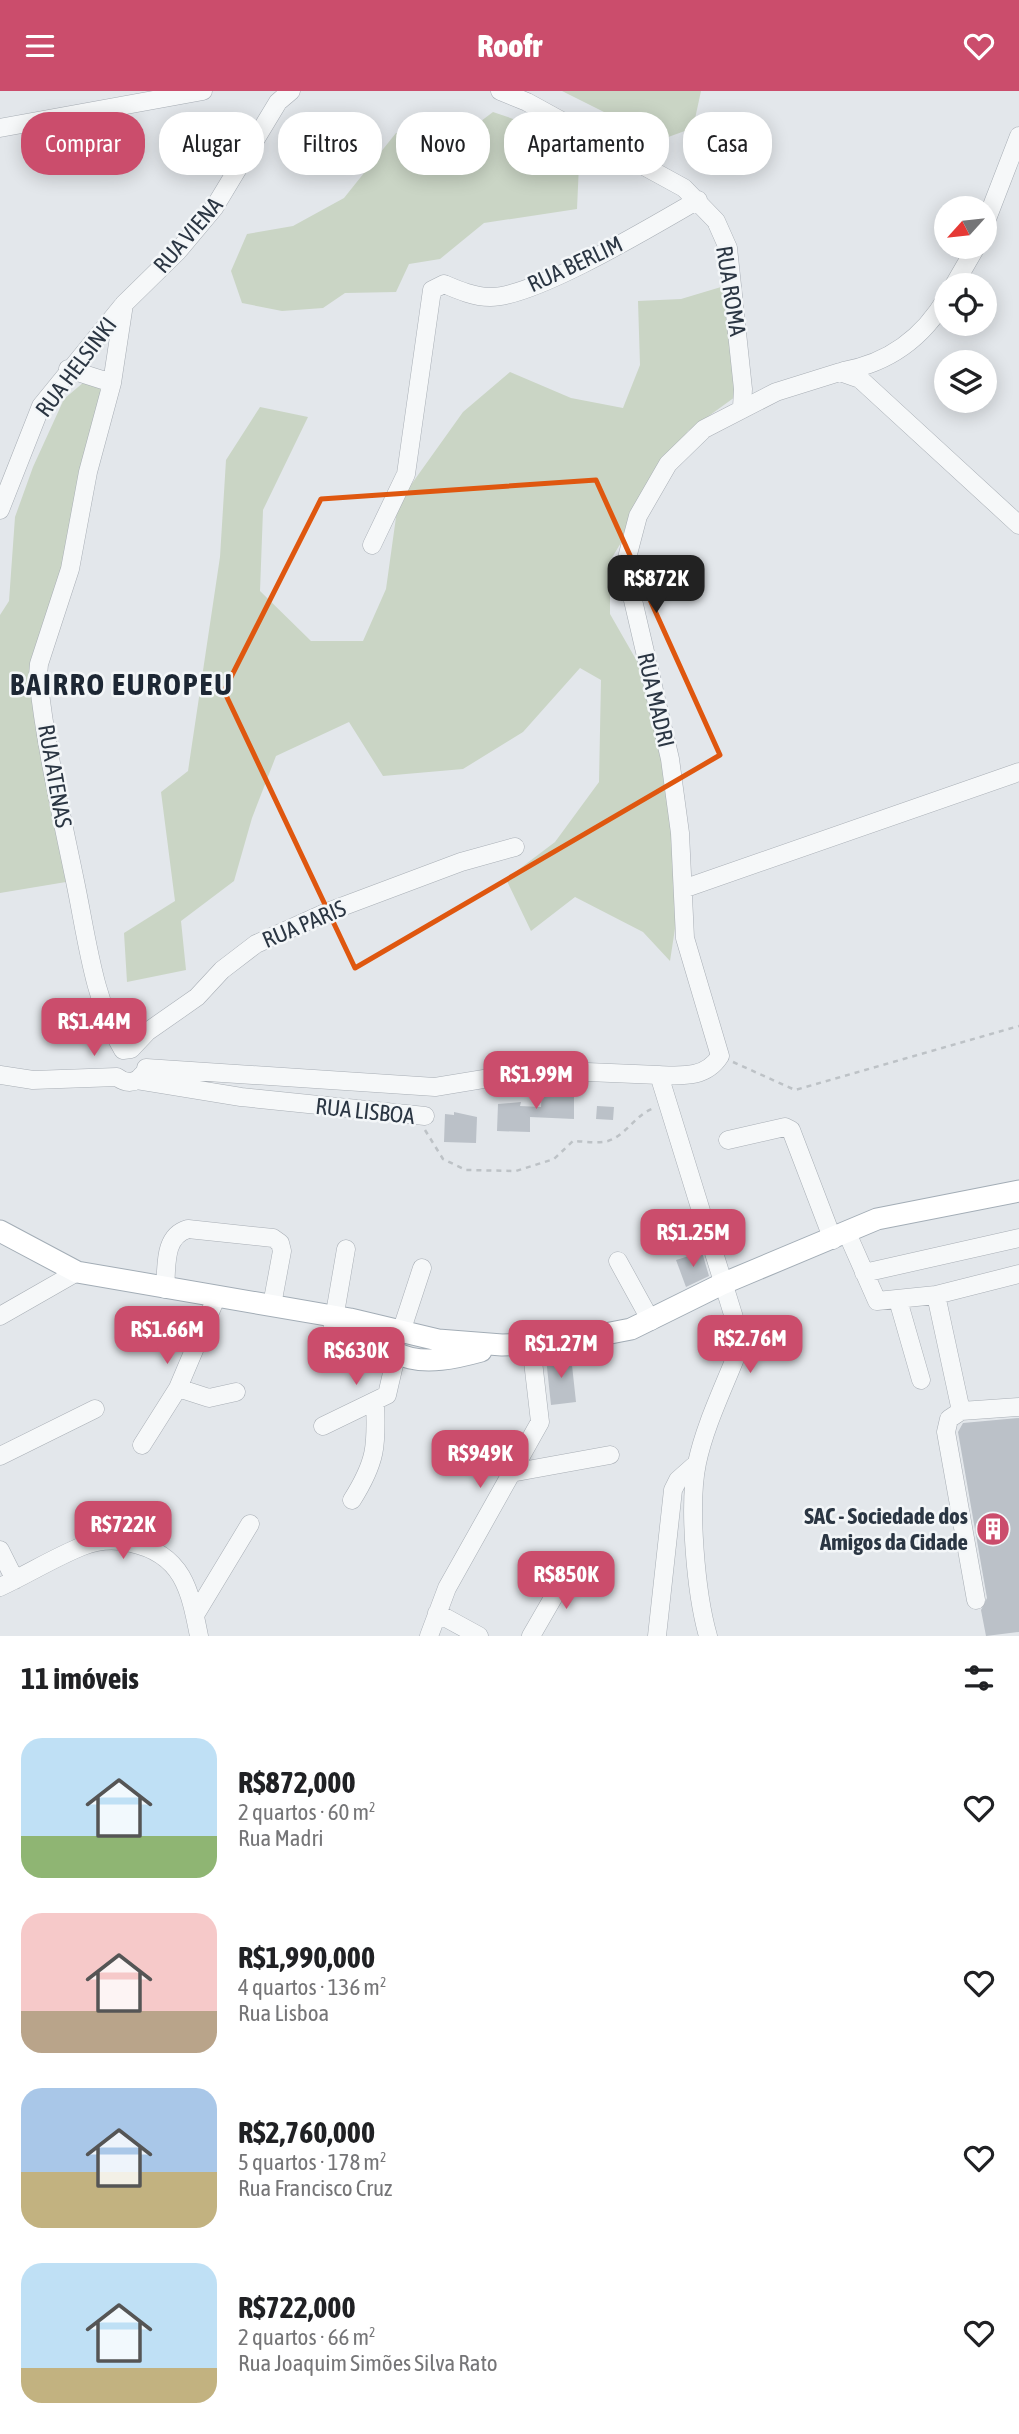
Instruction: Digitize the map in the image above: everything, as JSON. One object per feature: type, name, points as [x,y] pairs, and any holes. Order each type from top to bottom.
[{"type":"main road","points":[[0,1231],[77,1272],[342,1318],[438,1340],[502,1345],[531,1344],[611,1335],[650,1321],[722,1284],[877,1219],[1019,1191]]},
{"type":"main road","points":[[342,1318],[396,1356],[440,1358],[502,1345]]},
{"type":"street","points":[[0,128],[203,91]]},
{"type":"street","name":"RUA VIENA","points":[[124,304],[178,251],[214,208],[278,101],[291,91]]},
{"type":"street","name":"RUA ROMA","points":[[500,91],[527,102],[684,188],[716,221],[728,248],[743,389],[742,407]]},
{"type":"street","points":[[996,196],[1019,135]]},
{"type":"street","name":"RUA BERLIM","points":[[372,545],[406,474],[414,439],[430,294],[436,286],[444,284],[490,297],[529,288],[627,240],[698,200]]},
{"type":"street","name":"RUA HELSINKI","points":[[0,510],[41,406],[68,369],[124,304]]},
{"type":"street","name":"RUA ATENAS","points":[[124,304],[112,383],[88,472],[70,569],[39,664],[38,675],[63,823],[97,986],[109,1027],[127,1049]]},
{"type":"street","name":"RUA MADRI","points":[[720,1056],[685,938],[684,889],[670,759],[632,596],[628,554],[638,516],[668,464],[704,429],[776,391],[840,372],[872,366],[894,355],[934,317]]},
{"type":"street","points":[[68,369],[112,383]]},
{"type":"street","points":[[840,372],[860,379],[1019,525]]},
{"type":"street","points":[[684,889],[1019,772]]},
{"type":"street","name":"RUA PARIS","points":[[127,1049],[197,997],[222,969],[256,943],[461,862],[515,847]]},
{"type":"street","points":[[117,1077],[113,1062],[127,1049],[142,1055],[141,1074]]},
{"type":"street","points":[[708,1636],[698,1584],[694,1512],[696,1464],[740,1344],[659,1075],[697,1074],[712,1069],[720,1056]]},
{"type":"street","name":"RUA LISBOA","points":[[0,1075],[33,1080],[117,1077],[127,1082],[141,1074],[435,1087],[539,1070],[659,1075]]},
{"type":"street","name":"RUA LISBOA","points":[[141,1074],[242,1097],[425,1116]]},
{"type":"street","points":[[728,1140],[785,1127],[791,1129],[840,1236],[864,1273],[877,1301],[936,1294],[1019,1274]]},
{"type":"street","points":[[165,1289],[170,1243],[178,1232],[188,1229],[273,1238],[280,1243],[282,1251],[272,1305]]},
{"type":"street","points":[[864,1273],[1019,1238]]},
{"type":"street","points":[[328,1354],[342,1318],[346,1249]]},
{"type":"street","points":[[618,1261],[650,1321]]},
{"type":"street","points":[[401,1332],[422,1268]]},
{"type":"street","points":[[0,1316],[77,1272]]},
{"type":"street","points":[[936,1294],[961,1411]]},
{"type":"street","points":[[142,1445],[178,1388],[216,1298]]},
{"type":"street","points":[[898,1300],[921,1380]]},
{"type":"street","points":[[429,1636],[447,1588],[540,1422],[531,1344]]},
{"type":"street","points":[[323,1426],[387,1395],[396,1356]]},
{"type":"street","points":[[178,1388],[209,1398],[236,1392]]},
{"type":"street","points":[[352,1500],[366,1479],[377,1446],[375,1402]]},
{"type":"street","points":[[976,1600],[946,1432],[949,1419],[961,1411],[1019,1408]]},
{"type":"street","points":[[0,1456],[95,1409]]},
{"type":"street","points":[[511,1473],[610,1455]]},
{"type":"street","points":[[657,1636],[673,1490],[683,1474],[696,1464]]},
{"type":"street","points":[[195,1615],[250,1524]]},
{"type":"street","points":[[0,1550],[8,1584],[84,1545],[124,1541],[163,1553],[174,1565],[195,1615],[199,1636]]},
{"type":"street","points":[[531,1636],[572,1565]]},
{"type":"street","points":[[437,1613],[479,1636]]},
{"type":"path","points":[[720,1056],[795,1090],[1019,1026]]},
{"type":"path","name":"RUA LISBOA","points":[[425,1116],[425,1134],[443,1159],[466,1170],[516,1171],[554,1159],[573,1141],[607,1141],[629,1128],[646,1110],[668,1104]]},
{"type":"highlighted area","points":[[596,480],[720,755],[355,968],[224,691],[321,499]]},
{"type":"green space","points":[[562,91],[701,91],[696,112],[683,112],[683,132],[669,137],[669,112],[604,112]]},
{"type":"green space","points":[[493,112],[504,116],[504,175],[579,175],[577,209],[484,223],[440,259],[409,264],[396,292],[345,293],[323,308],[282,311],[242,303],[231,271],[247,234],[293,226],[344,198],[362,175],[382,175],[382,150],[396,133],[396,175],[490,175],[490,114]]},
{"type":"green space","points":[[731,284],[746,389],[688,431],[610,561],[610,614],[638,663],[668,772],[678,909],[670,961],[643,932],[575,897],[531,931],[506,879],[555,842],[599,782],[601,680],[580,668],[523,732],[463,769],[383,776],[349,722],[276,756],[252,818],[234,881],[181,921],[186,970],[127,982],[124,933],[175,901],[161,792],[188,771],[220,557],[226,460],[260,407],[308,417],[263,510],[260,591],[311,641],[363,641],[386,589],[398,503],[463,412],[510,372],[571,398],[623,408],[640,365],[638,301],[681,299]]},
{"type":"green space","points":[[100,381],[106,406],[34,688],[66,882],[0,893],[0,615],[9,601],[15,517],[33,467],[64,399],[84,382]]},
{"type":"building","points":[[551,1088],[574,1092],[574,1119],[530,1117],[530,1132],[497,1131],[498,1104],[521,1102],[520,1106],[541,1107],[542,1090]]},
{"type":"building","points":[[597,1106],[614,1107],[613,1120],[596,1119]]},
{"type":"building","points":[[454,1112],[477,1117],[476,1143],[444,1142],[445,1114],[454,1115]]},
{"type":"building","points":[[702,1252],[709,1276],[686,1287],[676,1260]]},
{"type":"building","points":[[571,1356],[576,1402],[551,1405],[546,1358]]},
{"type":"building","name":"SAC - Sociedade dos Amigos da Cidade","points":[[1019,1418],[1019,1632],[986,1636],[981,1610],[987,1598],[958,1432],[963,1423]]},
{"type":"place","name":"SAC - Sociedade dos Amigos da Cidade","points":[[993,1529]]},
{"type":"district","name":"BAIRRO EUROPEU","points":[[122,684]]}]
